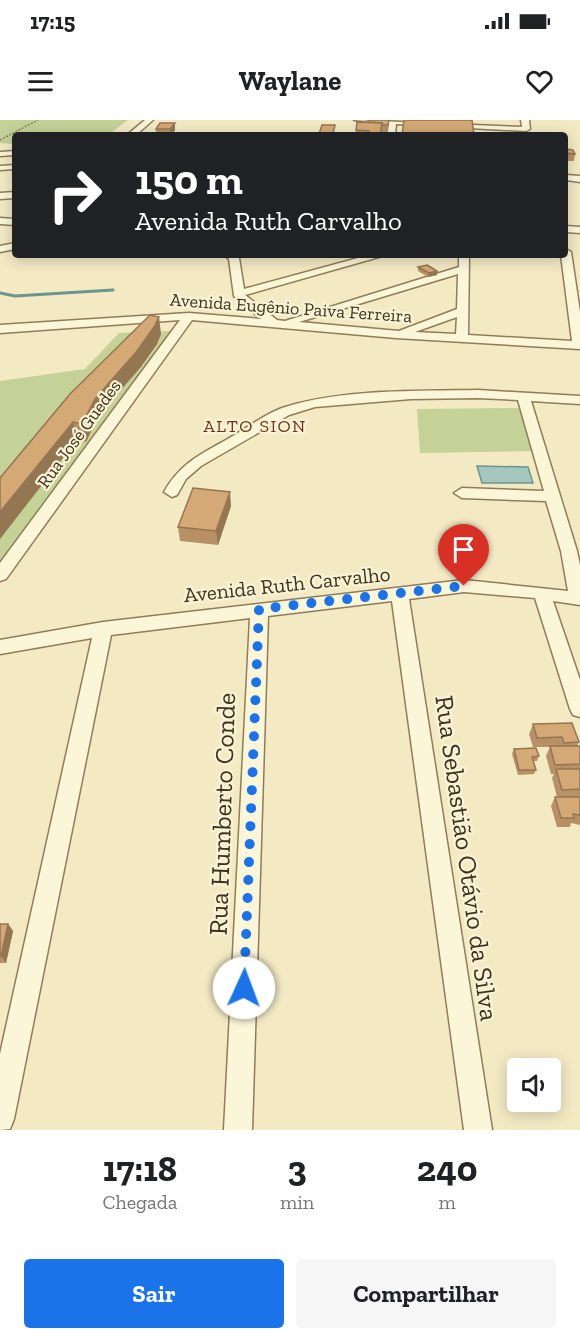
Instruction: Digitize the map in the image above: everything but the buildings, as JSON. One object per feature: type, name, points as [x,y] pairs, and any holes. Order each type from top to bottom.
[{"type":"street","points":[[135,132],[149,120]]},
{"type":"street","points":[[358,120],[527,132],[525,120]]},
{"type":"street","points":[[391,132],[393,122]]},
{"type":"street","points":[[232,258],[234,299]]},
{"type":"street","points":[[205,317],[234,299],[371,258]]},
{"type":"street","points":[[462,338],[464,258]]},
{"type":"street","points":[[567,258],[580,345]]},
{"type":"street","points":[[234,299],[277,325],[464,269]]},
{"type":"street","points":[[396,334],[462,311]]},
{"type":"street","name":"Avenida Eugênio Paiva Ferreira","points":[[0,329],[189,316],[396,334],[580,345]]},
{"type":"street","name":"Rua José Guedes","points":[[0,575],[189,316]]},
{"type":"street","points":[[172,492],[180,477],[196,463],[284,412],[331,400],[411,395],[523,395],[580,400]]},
{"type":"street","points":[[523,395],[577,578],[579,599]]},
{"type":"street","points":[[462,493],[553,496]]},
{"type":"street","name":"Avenida Ruth Carvalho","points":[[0,647],[103,629],[464,586],[542,593],[579,599]]},
{"type":"street","points":[[542,593],[580,709]]},
{"type":"street","name":"Rua Sebastião Otávio da Silva","points":[[400,594],[478,1130]]},
{"type":"street","name":"Rua Humberto Conde","points":[[238,1130],[259,609]]},
{"type":"street","points":[[0,1119],[103,629]]},
{"type":"path","points":[[15,132],[38,120]]},
{"type":"green space","points":[[0,120],[128,120],[112,132],[12,132],[12,144],[0,143]]},
{"type":"green space","points":[[172,331],[0,566],[0,381],[85,369],[119,333]]},
{"type":"green space","points":[[521,408],[536,451],[420,453],[417,409]]},
{"type":"water","points":[[477,466],[528,467],[533,483],[482,483]]},
{"type":"waterway","points":[[0,293],[15,296],[113,290]]},
{"type":"district","name":"ALTO SION","points":[[255,426]]},
{"type":"route","points":[[244,988],[259,609],[464,586]]}]
